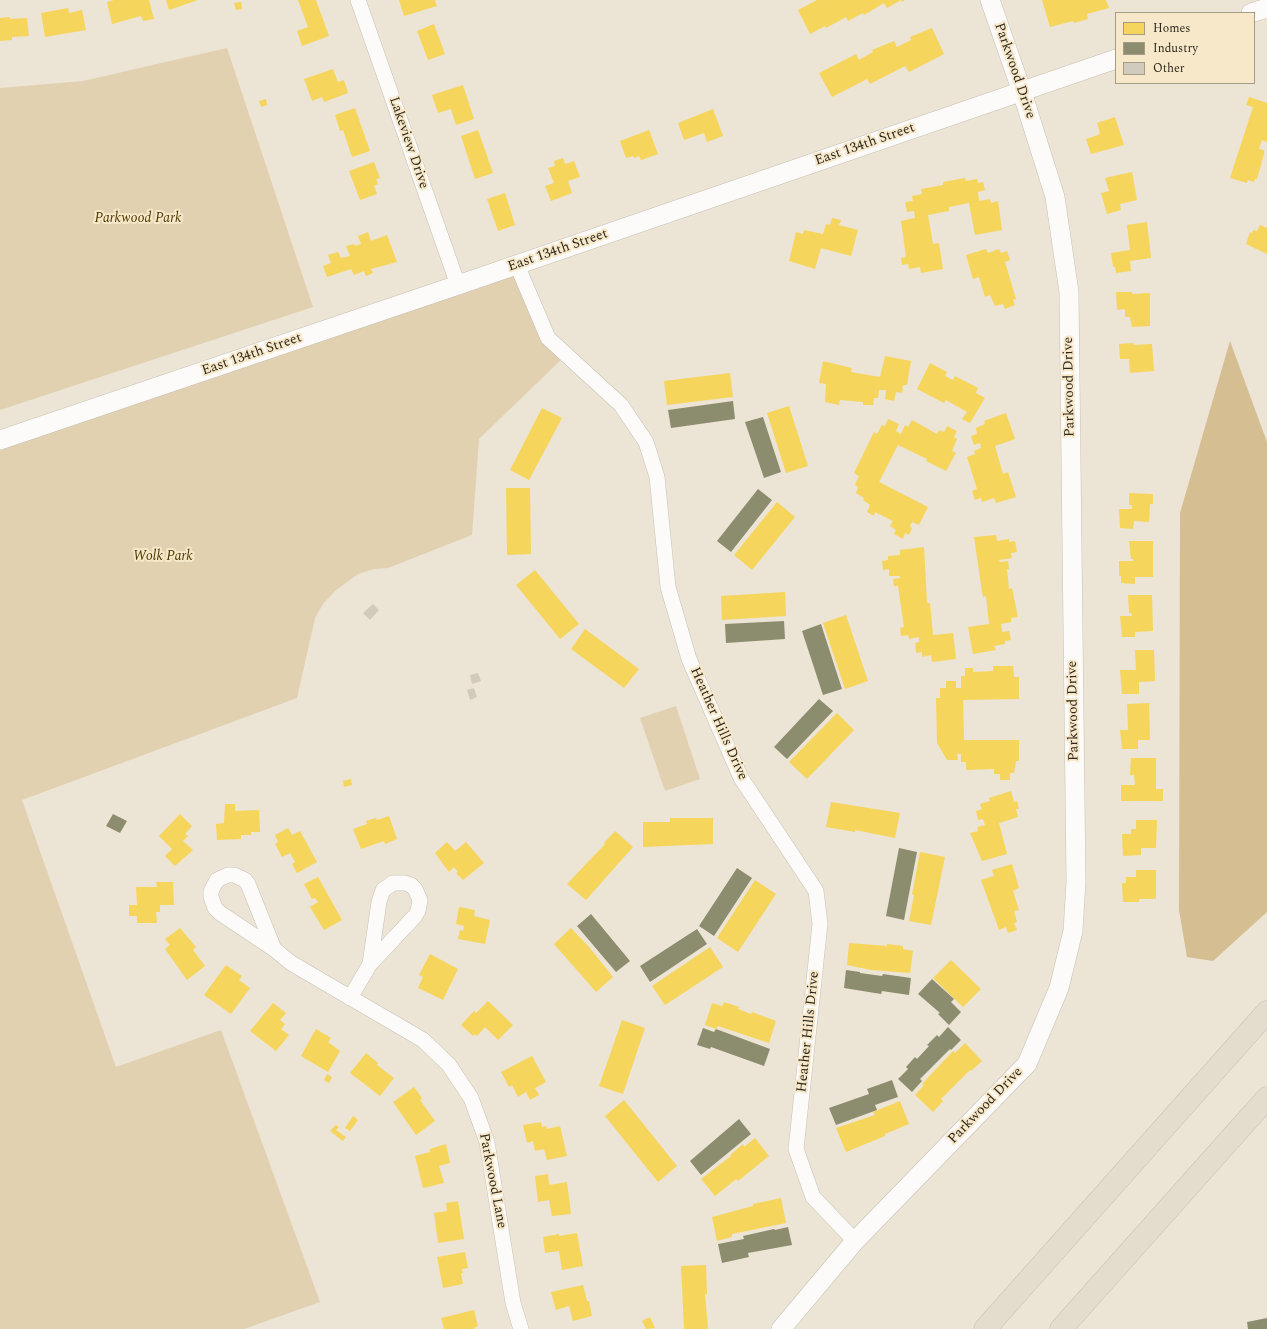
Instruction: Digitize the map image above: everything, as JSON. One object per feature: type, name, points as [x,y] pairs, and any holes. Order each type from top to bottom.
[{"type":"highway","points":[[985,1329],[1267,1012]]},
{"type":"highway","points":[[1061,1329],[1267,1098]]},
{"type":"street","name":"Lakeview Drive","points":[[358,0],[458,285]]},
{"type":"street","name":"Parkwood Drive","points":[[782,1329],[855,1241],[1027,1064],[1058,988],[1073,931],[1076,882],[1069,292],[1055,197],[1022,92],[990,0]]},
{"type":"street","name":"East 134th Street","points":[[0,440],[517,265],[1115,59]]},
{"type":"street","name":"Heather Hills Drive","points":[[517,265],[548,338],[621,405],[646,442],[657,477],[668,587],[689,660],[740,778],[816,891],[820,924],[796,1149],[813,1197],[855,1241]]},
{"type":"street","name":"Parkwood Lane","points":[[274,949],[248,884],[245,880],[234,875],[228,875],[217,880],[211,891],[212,903],[215,908],[274,949],[291,963],[424,1040],[449,1065],[471,1098],[487,1142],[513,1303],[521,1329]]},
{"type":"street","points":[[350,998],[370,964],[418,911],[420,900],[415,889],[411,885],[405,883],[393,883],[383,890],[380,896],[370,964]]},
{"type":"green space","name":"Parkwood Park","points":[[227,48],[313,307],[0,410],[0,88],[83,81]]},
{"type":"green space","name":"Wolk Park","points":[[517,265],[566,355],[479,439],[472,535],[388,568],[374,569],[358,574],[335,591],[323,604],[315,618],[297,698],[22,800],[116,1067],[221,1030],[320,1302],[244,1329],[0,1329],[0,440]]},
{"type":"green space","points":[[676,706],[700,779],[665,791],[640,718]]},
{"type":"shaded area","points":[[1230,341],[1267,442],[1267,912],[1213,961],[1187,957],[1179,910],[1180,513]]},
{"type":"building: Homes","points":[[114,0],[149,0],[154,19],[143,21],[141,16],[112,24],[107,2]]},
{"type":"building: Homes","points":[[166,0],[198,0],[169,10]]},
{"type":"building: Homes","points":[[298,0],[316,0],[329,36],[302,46],[297,31],[308,27]]},
{"type":"building: Homes","points":[[399,0],[435,0],[437,6],[404,16]]},
{"type":"building: Homes","points":[[817,0],[901,0],[887,8],[884,3],[864,15],[863,13],[848,21],[846,17],[826,28],[825,26],[810,34],[798,10]]},
{"type":"building: Homes","points":[[1042,0],[1106,0],[1109,8],[1087,14],[1088,19],[1050,27]]},
{"type":"building: Homes","points":[[241,2],[242,9],[236,10],[234,3]]},
{"type":"building: Homes","points":[[68,8],[69,13],[82,10],[86,30],[45,37],[41,13]]},
{"type":"building: Homes","points":[[10,17],[10,19],[27,18],[29,36],[12,37],[12,40],[0,41],[0,18]]},
{"type":"building: Homes","points":[[434,24],[445,54],[428,60],[417,31]]},
{"type":"building: Homes","points":[[932,28],[944,54],[909,72],[905,66],[870,84],[867,79],[832,97],[819,73],[856,54],[859,60],[873,52],[872,50],[894,41],[897,47],[911,40],[910,37]]},
{"type":"building: Homes","points":[[333,69],[338,82],[344,80],[348,93],[324,102],[322,97],[312,101],[304,79]]},
{"type":"building: Homes","points":[[463,85],[474,119],[456,125],[451,109],[438,113],[432,95]]},
{"type":"building: Homes","points":[[1249,97],[1267,103],[1267,142],[1262,140],[1259,149],[1264,150],[1264,154],[1257,179],[1255,179],[1254,182],[1248,180],[1247,183],[1230,178],[1253,107],[1246,105]]},
{"type":"building: Homes","points":[[266,99],[267,105],[261,107],[259,101]]},
{"type":"building: Homes","points":[[355,108],[370,151],[352,157],[343,130],[340,131],[335,115]]},
{"type":"building: Homes","points":[[713,109],[723,136],[707,142],[704,133],[684,140],[678,123]]},
{"type":"building: Homes","points":[[1115,117],[1124,145],[1091,154],[1086,139],[1100,133],[1097,123]]},
{"type":"building: Homes","points":[[478,130],[493,173],[475,179],[461,136]]},
{"type":"building: Homes","points":[[649,130],[658,154],[641,160],[639,156],[634,158],[633,156],[626,158],[620,141]]},
{"type":"building: Homes","points":[[563,158],[565,164],[574,161],[580,177],[568,181],[572,193],[551,201],[545,186],[554,183],[548,168],[555,166],[554,161]]},
{"type":"building: Homes","points":[[374,162],[380,178],[376,179],[378,184],[374,186],[377,194],[360,200],[349,171]]},
{"type":"building: Homes","points":[[1132,172],[1137,200],[1120,204],[1121,210],[1107,214],[1101,193],[1109,191],[1105,178]]},
{"type":"building: Homes","points":[[965,178],[966,181],[977,179],[978,183],[983,182],[985,190],[978,192],[979,201],[990,199],[991,203],[998,201],[1002,230],[975,235],[969,203],[949,207],[949,211],[928,215],[933,244],[939,243],[943,269],[921,273],[920,267],[909,269],[908,264],[902,265],[901,258],[906,257],[901,221],[915,218],[914,211],[907,212],[905,202],[913,201],[912,196],[922,194],[921,189],[943,185],[943,182]]},
{"type":"building: Homes","points":[[505,193],[515,225],[498,231],[487,199]]},
{"type":"building: Homes","points":[[832,218],[841,220],[839,225],[858,230],[851,256],[821,248],[815,269],[789,261],[796,232],[803,234],[804,230],[823,234],[826,224],[830,225]]},
{"type":"building: Homes","points":[[1147,222],[1151,258],[1130,261],[1131,271],[1116,273],[1115,267],[1113,267],[1111,253],[1130,250],[1127,225]]},
{"type":"building: Homes","points":[[1260,225],[1267,228],[1267,254],[1246,244],[1250,232],[1252,233],[1253,230],[1257,231]]},
{"type":"building: Homes","points":[[368,232],[371,241],[387,235],[397,262],[371,269],[373,273],[366,276],[364,271],[354,275],[351,269],[327,277],[323,266],[331,263],[328,255],[338,252],[341,258],[350,256],[346,246],[361,244],[358,236]]},
{"type":"building: Homes","points":[[986,249],[988,253],[999,249],[1001,253],[1007,251],[1010,260],[1005,262],[1016,299],[1013,300],[1015,305],[1005,309],[1003,304],[995,306],[990,295],[985,297],[979,277],[973,279],[966,255]]},
{"type":"building: Homes","points":[[1116,292],[1132,292],[1132,294],[1150,293],[1150,326],[1132,327],[1130,317],[1125,317],[1125,309],[1117,310]]},
{"type":"building: Homes","points":[[1133,343],[1134,345],[1152,344],[1154,371],[1130,373],[1129,359],[1120,359],[1119,344]]},
{"type":"building: Homes","points":[[885,356],[911,361],[907,385],[903,385],[902,393],[896,392],[894,401],[885,399],[886,390],[879,390],[878,398],[874,398],[873,405],[863,405],[863,402],[840,400],[839,405],[825,402],[826,384],[819,383],[823,361],[852,368],[851,372],[880,377]]},
{"type":"building: Homes","points":[[930,363],[947,372],[945,376],[953,380],[955,376],[978,388],[976,393],[985,398],[970,423],[962,419],[967,412],[946,400],[944,403],[917,389]]},
{"type":"building: Homes","points":[[730,373],[733,397],[667,405],[664,381]]},
{"type":"building: Homes","points":[[789,406],[808,466],[786,473],[767,413]]},
{"type":"building: Homes","points":[[542,408],[562,418],[529,480],[510,470]]},
{"type":"building: Homes","points":[[1006,413],[1015,439],[995,446],[1003,474],[1008,472],[1016,497],[996,503],[994,498],[982,502],[981,498],[975,500],[972,491],[977,489],[967,457],[975,454],[974,451],[981,448],[980,443],[974,445],[971,436],[977,434],[976,428],[985,424],[984,421]]},
{"type":"building: Homes","points":[[888,419],[899,424],[896,431],[901,434],[905,425],[908,427],[912,420],[937,434],[939,430],[944,432],[947,426],[957,431],[954,437],[957,439],[952,451],[956,453],[946,471],[926,461],[927,459],[898,445],[879,482],[928,507],[919,525],[912,522],[910,527],[912,528],[909,535],[905,533],[903,539],[894,534],[896,530],[890,526],[893,521],[875,512],[874,516],[867,512],[870,505],[863,500],[864,498],[856,493],[858,487],[855,485],[859,476],[854,473],[874,432],[877,434],[882,425],[885,426]]},
{"type":"building: Homes","points":[[506,488],[530,488],[531,554],[507,555]]},
{"type":"building: Homes","points":[[1129,493],[1153,494],[1153,504],[1150,504],[1149,522],[1134,521],[1133,529],[1120,528],[1119,509],[1132,509],[1132,505],[1129,505]]},
{"type":"building: Homes","points":[[777,502],[795,517],[752,570],[734,555]]},
{"type":"building: Homes","points":[[996,535],[997,541],[1009,539],[1009,542],[1015,541],[1017,552],[1011,553],[1012,558],[999,560],[1000,562],[1008,561],[1009,569],[1007,569],[1009,589],[1012,588],[1018,617],[1011,618],[1011,622],[1001,624],[1002,632],[1009,631],[1011,640],[1005,641],[1005,644],[994,646],[996,650],[973,654],[968,627],[989,624],[986,596],[983,597],[974,537]]},
{"type":"building: Homes","points":[[1129,541],[1153,541],[1153,577],[1135,577],[1135,584],[1121,583],[1121,576],[1119,576],[1119,561],[1133,561],[1133,559],[1131,559]]},
{"type":"building: Homes","points":[[924,547],[927,603],[930,603],[933,635],[953,633],[956,659],[932,662],[931,655],[922,657],[922,652],[916,653],[915,643],[919,642],[919,637],[909,639],[908,635],[901,636],[900,628],[904,627],[898,586],[894,586],[893,579],[900,578],[900,576],[889,576],[889,569],[883,570],[882,561],[888,560],[888,556],[900,555],[900,550]]},
{"type":"building: Homes","points":[[535,570],[579,624],[560,639],[516,585]]},
{"type":"building: Homes","points":[[785,592],[786,616],[722,620],[721,596]]},
{"type":"building: Homes","points":[[1128,595],[1152,595],[1153,631],[1135,632],[1135,637],[1122,637],[1120,616],[1132,616],[1131,613],[1129,613]]},
{"type":"building: Homes","points":[[846,615],[868,681],[845,689],[823,623]]},
{"type":"building: Homes","points":[[585,629],[639,669],[624,688],[571,649]]},
{"type":"building: Homes","points":[[1135,650],[1154,650],[1155,681],[1139,682],[1139,694],[1122,694],[1120,670],[1136,670]]},
{"type":"building: Homes","points":[[993,666],[1013,666],[1014,677],[1019,677],[1019,699],[963,700],[964,740],[1019,740],[1019,761],[1016,761],[1014,773],[1010,773],[1010,780],[1000,780],[1000,774],[994,774],[994,769],[966,770],[966,762],[961,762],[961,754],[957,754],[958,760],[947,760],[937,743],[936,698],[940,698],[940,688],[946,688],[946,681],[956,681],[956,688],[961,688],[961,676],[965,676],[965,668],[973,668],[973,672],[993,671]]},
{"type":"building: Homes","points":[[1149,703],[1150,740],[1138,740],[1138,749],[1122,749],[1120,730],[1128,730],[1127,704]]},
{"type":"building: Homes","points":[[837,713],[854,730],[807,779],[789,762]]},
{"type":"building: Homes","points":[[1131,758],[1156,758],[1156,789],[1163,789],[1163,801],[1121,801],[1121,785],[1135,785],[1134,775],[1130,775]]},
{"type":"building: Homes","points":[[351,779],[352,785],[344,787],[343,781]]},
{"type":"building: Homes","points":[[1011,791],[1014,802],[1017,801],[1019,809],[1016,809],[1018,817],[999,823],[1007,854],[982,861],[970,833],[978,831],[977,827],[985,825],[983,819],[978,820],[976,811],[982,809],[980,804],[990,801],[989,798]]},
{"type":"building: Homes","points":[[831,802],[900,813],[895,838],[855,830],[855,832],[826,827]]},
{"type":"building: Homes","points":[[225,804],[235,804],[235,811],[259,810],[260,832],[251,832],[251,835],[241,835],[241,839],[217,840],[216,824],[224,823]]},
{"type":"building: Homes","points":[[180,814],[192,826],[185,834],[188,836],[183,841],[193,850],[175,866],[165,856],[172,849],[159,836]]},
{"type":"building: Homes","points":[[389,816],[397,839],[385,844],[384,841],[361,849],[353,829],[367,824],[366,821],[376,818],[377,820]]},
{"type":"building: Homes","points":[[670,818],[713,818],[713,844],[643,847],[643,822],[670,822]]},
{"type":"building: Homes","points":[[1136,820],[1157,820],[1156,848],[1141,848],[1141,855],[1123,856],[1122,834],[1131,834],[1131,829],[1136,829]]},
{"type":"building: Homes","points":[[288,828],[292,835],[300,831],[317,862],[297,873],[292,864],[295,862],[290,853],[282,857],[275,844],[278,842],[275,835]]},
{"type":"building: Homes","points":[[615,831],[633,847],[586,900],[567,884],[605,844],[604,843]]},
{"type":"building: Homes","points":[[447,842],[455,851],[466,842],[484,863],[463,880],[456,873],[458,872],[454,867],[449,872],[435,853]]},
{"type":"building: Homes","points":[[920,852],[945,857],[931,925],[909,921],[914,895],[912,894]]},
{"type":"building: Homes","points":[[1012,864],[1019,888],[1013,891],[1019,910],[1014,911],[1017,922],[1014,923],[1017,930],[1008,933],[1006,927],[999,930],[981,880],[994,876],[992,870]]},
{"type":"building: Homes","points":[[1136,870],[1156,870],[1156,899],[1139,899],[1139,902],[1123,902],[1122,883],[1126,883],[1126,877],[1136,877]]},
{"type":"building: Homes","points":[[318,877],[342,920],[324,930],[310,907],[318,902],[315,898],[312,899],[304,884]]},
{"type":"building: Homes","points":[[755,880],[776,894],[738,952],[717,938]]},
{"type":"building: Homes","points":[[156,882],[173,882],[174,905],[160,905],[160,912],[156,912],[157,923],[137,923],[137,916],[129,916],[129,905],[137,905],[136,887],[157,887]]},
{"type":"building: Homes","points":[[459,907],[475,910],[474,916],[490,920],[485,944],[458,939],[460,930],[463,931],[464,926],[456,924]]},
{"type":"building: Homes","points":[[180,928],[196,947],[193,950],[205,966],[187,980],[165,949],[170,945],[165,939]]},
{"type":"building: Homes","points":[[571,928],[589,947],[613,977],[596,992],[554,944]]},
{"type":"building: Homes","points":[[849,943],[903,946],[903,949],[913,951],[910,973],[871,970],[847,965]]},
{"type":"building: Homes","points":[[710,947],[723,967],[665,1005],[652,986]]},
{"type":"building: Homes","points":[[430,954],[458,969],[443,1000],[418,988],[423,977],[419,975]]},
{"type":"building: Homes","points":[[951,960],[981,989],[963,1007],[933,978]]},
{"type":"building: Homes","points":[[226,965],[242,976],[239,980],[250,988],[231,1014],[204,995]]},
{"type":"building: Homes","points":[[488,1001],[513,1025],[498,1040],[485,1027],[477,1036],[475,1034],[473,1036],[461,1025],[474,1011],[476,1013]]},
{"type":"building: Homes","points":[[724,1002],[739,1007],[738,1009],[751,1014],[752,1012],[776,1021],[769,1043],[718,1026],[716,1029],[705,1025],[712,1003],[722,1006]]},
{"type":"building: Homes","points":[[273,1003],[286,1013],[280,1020],[285,1024],[281,1029],[289,1035],[276,1051],[250,1031]]},
{"type":"building: Homes","points":[[622,1020],[645,1028],[623,1094],[599,1086]]},
{"type":"building: Homes","points":[[316,1029],[331,1038],[328,1042],[340,1051],[328,1072],[301,1056]]},
{"type":"building: Homes","points":[[965,1043],[982,1061],[971,1071],[970,1070],[941,1099],[943,1101],[933,1112],[915,1095],[924,1085],[922,1084],[953,1051],[955,1053]]},
{"type":"building: Homes","points":[[366,1053],[378,1063],[377,1065],[394,1078],[380,1096],[350,1073]]},
{"type":"building: Homes","points":[[532,1056],[546,1082],[535,1088],[539,1095],[530,1100],[526,1092],[518,1097],[512,1085],[509,1087],[501,1072]]},
{"type":"building: Homes","points":[[327,1074],[332,1077],[329,1083],[324,1080]]},
{"type":"building: Homes","points":[[414,1087],[422,1098],[420,1100],[435,1121],[416,1135],[393,1102]]},
{"type":"building: Homes","points":[[624,1100],[677,1166],[658,1182],[605,1116]]},
{"type":"building: Homes","points":[[900,1101],[909,1124],[885,1134],[885,1136],[846,1152],[836,1128],[875,1115],[873,1112]]},
{"type":"building: Homes","points":[[353,1116],[358,1120],[350,1131],[345,1128]]},
{"type":"building: Homes","points":[[541,1122],[542,1127],[546,1126],[547,1129],[560,1126],[567,1156],[547,1160],[544,1149],[535,1151],[533,1141],[527,1143],[523,1125]]},
{"type":"building: Homes","points":[[336,1125],[339,1127],[336,1130],[346,1137],[343,1141],[330,1131]]},
{"type":"building: Homes","points":[[755,1138],[769,1156],[738,1181],[736,1179],[715,1196],[701,1179],[731,1156],[730,1155],[743,1144],[744,1147]]},
{"type":"building: Homes","points":[[446,1144],[450,1163],[439,1166],[444,1183],[423,1188],[415,1156],[430,1152],[430,1149]]},
{"type":"building: Homes","points":[[548,1174],[549,1185],[567,1182],[571,1214],[552,1216],[549,1200],[538,1202],[535,1176]]},
{"type":"building: Homes","points":[[781,1198],[786,1223],[732,1234],[732,1237],[717,1241],[712,1217],[753,1206],[753,1204]]},
{"type":"building: Homes","points":[[458,1201],[464,1239],[438,1243],[434,1213],[447,1211],[446,1203]]},
{"type":"building: Homes","points":[[577,1233],[583,1266],[562,1270],[559,1251],[545,1253],[543,1237]]},
{"type":"building: Homes","points":[[465,1252],[468,1268],[462,1269],[463,1273],[461,1273],[463,1284],[443,1288],[437,1257]]},
{"type":"building: Homes","points":[[706,1265],[707,1294],[705,1294],[708,1329],[684,1329],[681,1266]]},
{"type":"building: Homes","points":[[583,1285],[587,1301],[589,1301],[592,1316],[573,1321],[569,1306],[556,1310],[551,1292]]},
{"type":"building: Homes","points":[[474,1310],[478,1326],[474,1328],[475,1329],[444,1329],[441,1318]]},
{"type":"building: Homes","points":[[650,1317],[655,1328],[646,1329],[642,1321]]},
{"type":"building: Industry","points":[[733,401],[735,419],[671,428],[668,410]]},
{"type":"building: Industry","points":[[763,417],[781,472],[764,478],[745,422]]},
{"type":"building: Industry","points":[[758,489],[772,500],[731,552],[717,541]]},
{"type":"building: Industry","points":[[784,621],[785,639],[726,643],[725,624]]},
{"type":"building: Industry","points":[[821,624],[842,689],[823,695],[802,631]]},
{"type":"building: Industry","points":[[819,699],[833,711],[787,759],[774,747]]},
{"type":"building: Industry","points":[[113,814],[127,821],[120,833],[106,826]]},
{"type":"building: Industry","points":[[899,848],[917,852],[904,920],[886,916]]},
{"type":"building: Industry","points":[[737,868],[752,878],[714,936],[699,926]]},
{"type":"building: Industry","points":[[591,914],[630,961],[616,972],[577,926]]},
{"type":"building: Industry","points":[[697,929],[707,944],[650,982],[640,966]]},
{"type":"building: Industry","points":[[846,970],[882,976],[883,974],[911,978],[909,995],[882,991],[881,994],[844,988]]},
{"type":"building: Industry","points":[[932,979],[954,999],[951,1002],[961,1012],[949,1025],[938,1014],[940,1013],[918,994]]},
{"type":"building: Industry","points":[[948,1027],[961,1040],[920,1079],[922,1081],[912,1092],[898,1079],[908,1069],[906,1067],[915,1057],[917,1059],[929,1046],[927,1045],[937,1035],[939,1037]]},
{"type":"building: Industry","points":[[703,1028],[714,1032],[716,1029],[770,1049],[764,1066],[711,1047],[710,1049],[697,1045]]},
{"type":"building: Industry","points":[[892,1080],[898,1097],[875,1105],[877,1110],[836,1125],[829,1108],[869,1094],[867,1089]]},
{"type":"building: Industry","points":[[739,1119],[751,1134],[701,1175],[690,1161]]},
{"type":"building: Industry","points":[[788,1227],[792,1245],[748,1253],[749,1257],[722,1263],[718,1244],[744,1239],[743,1236]]},
{"type":"building: Industry","points":[[1267,1318],[1267,1329],[1248,1329],[1247,1322]]},
{"type":"building: Other","points":[[373,604],[379,610],[370,620],[363,613]]},
{"type":"building: Other","points":[[478,673],[481,681],[472,684],[470,675]]},
{"type":"building: Other","points":[[474,688],[477,697],[470,700],[467,690]]}]
